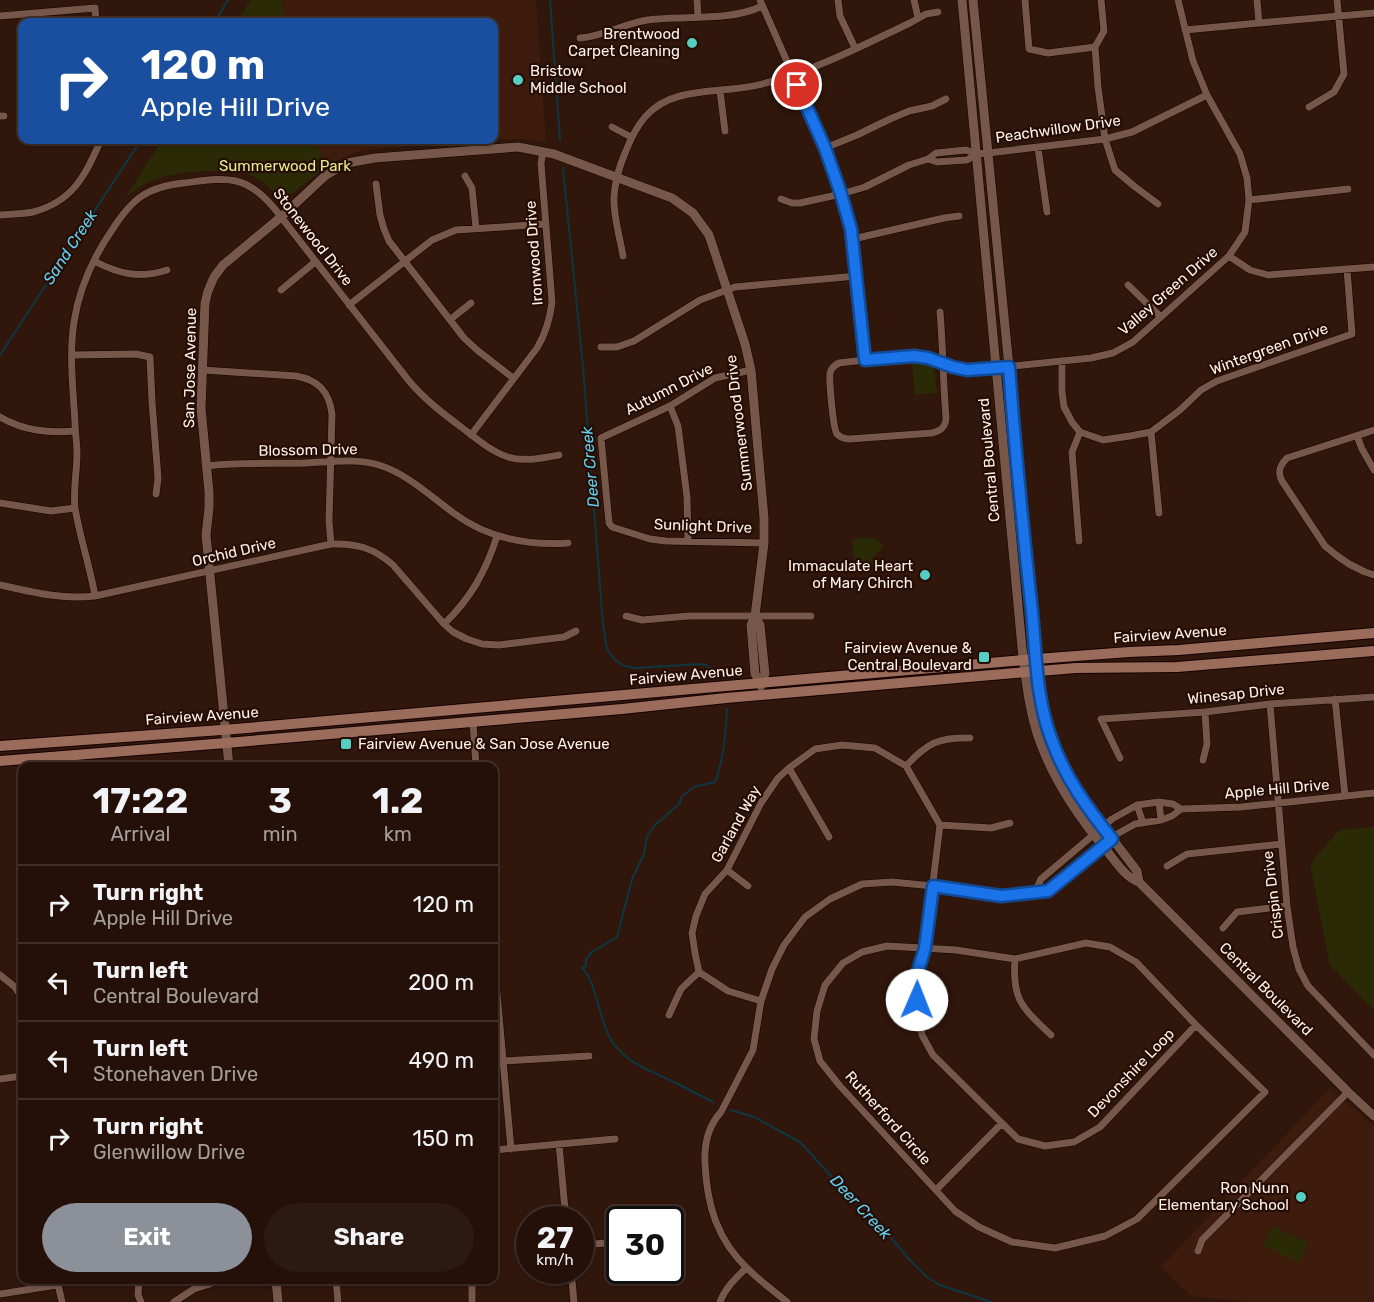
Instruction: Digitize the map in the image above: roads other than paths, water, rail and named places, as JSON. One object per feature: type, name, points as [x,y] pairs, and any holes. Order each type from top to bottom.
[{"type":"main road","name":"Fairview Avenue","points":[[0,746],[225,730],[1023,660],[1179,650],[1374,633]]},
{"type":"main road","name":"Fairview Avenue","points":[[0,761],[226,744],[1037,671],[1076,668],[1177,667],[1374,651]]},
{"type":"street","points":[[697,0],[698,16]]},
{"type":"street","points":[[838,0],[840,16],[855,48]]},
{"type":"street","points":[[915,0],[918,18]]},
{"type":"street","name":"Central Boulevard","points":[[962,0],[1024,673],[1040,742],[1069,801],[1093,834],[1132,880],[1139,882],[1374,1116]]},
{"type":"street","name":"Central Boulevard","points":[[973,0],[1019,493],[1041,701],[1050,738],[1062,765],[1079,795],[1137,871],[1139,882]]},
{"type":"street","points":[[1025,0],[1029,49],[1048,52],[1095,47]]},
{"type":"street","points":[[1101,0],[1104,31],[1095,47],[1105,139],[1115,170],[1158,204]]},
{"type":"street","name":"Valley Green Drive","points":[[943,363],[946,417],[945,425],[939,431],[850,440],[838,435],[835,430],[830,372],[839,363],[914,356],[928,358],[967,370],[1091,358],[1113,353],[1133,342],[1229,256],[1245,232],[1249,200],[1247,178],[1240,154],[1207,95],[1193,61],[1178,0]]},
{"type":"street","points":[[1257,0],[1259,23]]},
{"type":"street","points":[[1310,107],[1334,92],[1344,74],[1336,0]]},
{"type":"street","points":[[580,38],[594,37],[646,21],[738,14],[753,11],[761,3],[825,148],[841,194],[853,239],[865,360]]},
{"type":"street","points":[[0,16],[95,8],[96,18]]},
{"type":"street","points":[[623,256],[614,206],[617,176],[631,137],[636,128],[654,109],[680,96],[751,87],[803,72],[926,14],[938,12]]},
{"type":"street","points":[[1185,30],[1374,13]]},
{"type":"street","points":[[720,91],[725,131]]},
{"type":"street","name":"Peachwillow Drive","points":[[781,199],[800,203],[841,194],[865,187],[909,165],[928,159],[936,162],[967,160],[977,154],[1105,139],[1132,132],[1207,95]]},
{"type":"street","points":[[825,148],[909,111],[932,106],[946,99]]},
{"type":"street","points":[[612,127],[631,137]]},
{"type":"street","points":[[0,215],[31,212],[55,204],[74,189],[92,161],[99,144]]},
{"type":"street","name":"San Jose Avenue","points":[[228,762],[206,535],[209,508],[201,408],[205,303],[214,277],[230,258],[281,217],[325,176],[347,163],[375,158],[518,147],[554,154],[617,176]]},
{"type":"street","points":[[1038,148],[1047,212]]},
{"type":"street","name":"Ironwood Drive","points":[[471,435],[537,348],[545,334],[550,317],[552,303],[543,152]]},
{"type":"street","points":[[465,176],[472,188],[476,228]]},
{"type":"street","name":"Summerwood Drive","points":[[617,176],[672,198],[693,213],[709,234],[745,344],[751,370],[764,518],[764,543],[751,624],[755,674],[761,683],[762,695]]},
{"type":"street","name":"Stonewood Drive","points":[[95,596],[75,508],[77,454],[72,355],[77,302],[94,261],[126,209],[138,198],[166,185],[229,179],[243,182],[263,195],[420,395],[494,451],[522,460],[559,455]]},
{"type":"street","points":[[376,184],[380,215],[393,246],[464,338],[513,378]]},
{"type":"street","points":[[1249,200],[1348,189]]},
{"type":"street","points":[[853,239],[959,216]]},
{"type":"street","points":[[349,304],[443,234],[476,228],[546,224]]},
{"type":"street","points":[[1229,256],[1250,270],[1268,275],[1374,267]]},
{"type":"street","points":[[94,261],[117,271],[134,274],[152,275],[167,270]]},
{"type":"street","points":[[281,290],[315,262]]},
{"type":"street","name":"Wintergreen Drive","points":[[1080,432],[1102,440],[1151,432],[1180,410],[1201,390],[1217,381],[1352,333],[1347,269]]},
{"type":"street","points":[[601,347],[617,347],[634,341],[700,300],[727,290],[743,286],[857,276]]},
{"type":"street","points":[[1128,285],[1161,317]]},
{"type":"street","points":[[451,319],[471,303]]},
{"type":"street","points":[[940,312],[943,363]]},
{"type":"street","points":[[72,355],[136,354],[150,357],[158,478],[156,494]]},
{"type":"street","points":[[1062,361],[1064,407],[1080,432],[1072,452],[1079,541]]},
{"type":"street","points":[[203,370],[304,377],[316,383],[325,392],[331,403],[333,414],[329,521],[331,544]]},
{"type":"street","name":"Autumn Drive","points":[[609,523],[601,438],[670,406],[716,378],[751,370]]},
{"type":"street","points":[[670,406],[678,426],[687,497],[688,541]]},
{"type":"street","points":[[0,417],[14,425],[34,430],[51,432],[75,430]]},
{"type":"street","points":[[1374,430],[1287,458],[1282,463],[1279,472],[1280,478],[1325,546],[1349,564],[1374,575]]},
{"type":"street","points":[[1151,432],[1160,513]]},
{"type":"street","points":[[1357,436],[1374,470]]},
{"type":"street","name":"Blossom Drive","points":[[206,466],[331,462],[380,465],[411,481],[458,517],[497,536],[539,544],[568,543]]},
{"type":"street","points":[[0,502],[51,511],[75,508]]},
{"type":"street","name":"Sunlight Drive","points":[[609,523],[612,527],[650,539],[764,543]]},
{"type":"street","points":[[444,624],[460,608],[475,587],[491,556],[497,536]]},
{"type":"street","name":"Orchid Drive","points":[[0,585],[68,598],[82,598],[106,595],[331,544],[357,545],[386,559],[444,624],[467,639],[482,644],[499,645],[564,637],[576,631]]},
{"type":"street","points":[[626,616],[642,620],[689,616],[811,616]]},
{"type":"street","name":"Winesap Drive","points":[[1120,758],[1101,719],[1374,697]]},
{"type":"street","points":[[1335,699],[1345,796]]},
{"type":"street","name":"Crispin Drive","points":[[1270,704],[1287,906],[1299,969],[1308,986],[1374,1055]]},
{"type":"street","points":[[1203,760],[1207,744],[1205,712]]},
{"type":"street","points":[[473,722],[477,762]]},
{"type":"street","points":[[906,766],[920,751],[935,742],[953,738],[970,738]]},
{"type":"street","name":"Garland Way","points":[[699,972],[692,933],[705,894],[727,870],[761,803],[778,778],[815,749],[842,745],[875,748],[906,766],[940,825]]},
{"type":"street","points":[[789,768],[829,837]]},
{"type":"street","name":"Apple Hill Drive","points":[[1035,892],[1041,879],[1093,834],[1112,819],[1137,805],[1159,802],[1173,804],[1181,809],[1241,807],[1374,793]]},
{"type":"street","points":[[1159,802],[1161,820]]},
{"type":"street","points":[[1137,805],[1143,823]]},
{"type":"street","name":"Apple Hill Drive","points":[[787,1302],[746,1268],[723,1239],[711,1211],[705,1154],[709,1129],[721,1112],[753,1050],[761,1000],[772,969],[784,945],[805,916],[830,898],[862,884],[892,882],[1001,896],[1048,891],[1117,834],[1135,824],[1172,816],[1181,809]]},
{"type":"street","points":[[933,886],[940,825],[991,828],[1010,823]]},
{"type":"street","points":[[1167,866],[1187,855],[1281,844]]},
{"type":"street","points":[[1068,856],[1078,868]]},
{"type":"street","points":[[1054,868],[1063,880]]},
{"type":"street","points":[[727,870],[748,886]]},
{"type":"street","name":"Devonshire Loop","points":[[933,886],[925,948],[918,971],[917,1000],[922,1035],[933,1055],[1018,1139],[1045,1146],[1074,1142],[1100,1127],[1196,1025]]},
{"type":"street","points":[[1223,928],[1237,912],[1287,906]]},
{"type":"street","name":"Rutherford Circle","points":[[1086,943],[1110,947],[1136,962],[1264,1092],[1137,1219],[1105,1236],[1055,1248],[1012,1242],[979,1227],[955,1211],[820,1061],[814,1039],[817,1011],[825,985],[843,963],[862,952],[887,946],[925,948],[1015,959],[1086,943]]},
{"type":"street","points":[[1015,959],[1016,992],[1025,1009],[1051,1035]]},
{"type":"street","points":[[669,1015],[681,989],[699,972],[728,991],[761,1000]]},
{"type":"street","points":[[0,975],[18,992]]},
{"type":"street","points":[[498,1005],[511,1149]]},
{"type":"street","points":[[503,1061],[589,1056]]},
{"type":"street","points":[[0,1079],[18,1077]]},
{"type":"street","points":[[1198,1251],[1202,1240],[1348,1092]]},
{"type":"street","points":[[936,1190],[1002,1123]]},
{"type":"street","points":[[498,1150],[615,1139]]},
{"type":"street","points":[[559,1144],[565,1206]]},
{"type":"street","points":[[720,1302],[722,1296],[746,1268]]},
{"type":"street","points":[[0,1294],[48,1284]]},
{"type":"street","points":[[58,1284],[62,1302]]},
{"type":"street","points":[[139,1284],[138,1295],[141,1302]]},
{"type":"street","points":[[174,1302],[194,1289],[210,1284]]},
{"type":"street","points":[[276,1284],[278,1302]]},
{"type":"street","points":[[336,1284],[338,1302]]},
{"type":"street","points":[[472,1284],[472,1302]]},
{"type":"street","points":[[572,1284],[574,1302]]},
{"type":"waterway","name":"Sand Creek","points":[[217,18],[228,0]]},
{"type":"waterway","name":"Deer Creek","points":[[550,0],[560,140]]},
{"type":"waterway","name":"Sand Creek","points":[[0,355],[138,144]]},
{"type":"waterway","name":"Deer Creek","points":[[563,168],[607,649],[614,659],[624,666],[636,668],[699,664],[706,665],[715,671]]},
{"type":"waterway","name":"Deer Creek","points":[[713,1102],[640,1066],[618,1048],[607,1032],[587,973],[582,968],[586,966],[586,959],[592,952],[617,937],[632,879],[644,854],[647,837],[655,825],[680,803],[681,797],[694,787],[715,782],[722,756],[727,709]]},
{"type":"waterway","name":"Deer Creek","points":[[731,1110],[754,1117],[800,1142],[842,1188],[877,1221],[927,1277],[940,1285],[991,1302]]},
{"type":"place","name":"Brentwood Carpet Cleaning","points":[[692,43]]},
{"type":"place","name":"Bristow Middle School","points":[[518,80]]},
{"type":"place","name":"Immaculate Heart of Mary Chirch","points":[[925,575]]},
{"type":"place","name":"Fairview Avenue & Central Boulevard","points":[[984,657]]},
{"type":"place","name":"Fairview Avenue & San Jose Avenue","points":[[346,744]]},
{"type":"place","name":"Ron Nunn Elementary School","points":[[1301,1197]]},
{"type":"park label","name":"Summerwood Park","points":[[285,166]]}]
